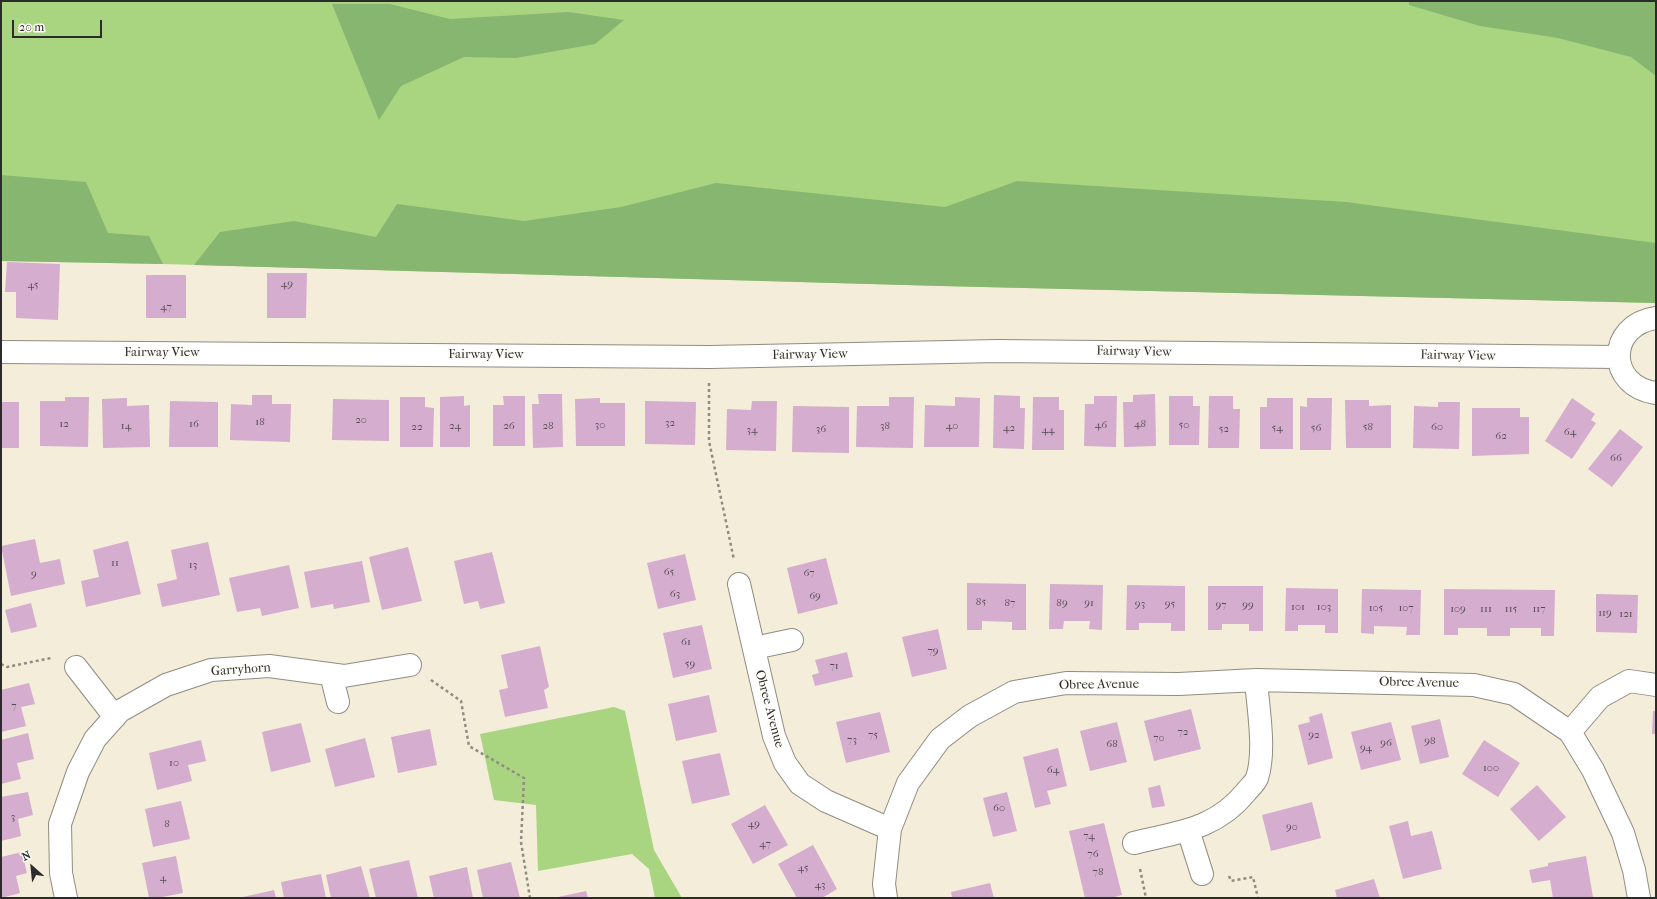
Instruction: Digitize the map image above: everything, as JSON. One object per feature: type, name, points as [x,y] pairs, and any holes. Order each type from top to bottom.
[{"type":"street","points":[[1656,318],[1644,319],[1634,325],[1625,334],[1620,345],[1618,357],[1621,368],[1630,382],[1645,391],[1656,393]]},
{"type":"street","name":"Fairway View","points":[[1,352],[710,357],[997,351],[1618,357]]},
{"type":"street","name":"Obree Avenue","points":[[739,584],[774,736],[785,763],[800,784],[826,801],[890,829]]},
{"type":"street","points":[[754,648],[792,640]]},
{"type":"street","name":"Garryhorn","points":[[66,898],[61,873],[60,824],[78,772],[95,739],[120,711],[166,685],[211,670],[269,666],[344,676],[410,665]]},
{"type":"street","points":[[76,667],[114,717]]},
{"type":"street","points":[[332,674],[338,702]]},
{"type":"street","points":[[1134,843],[1200,827],[1218,818],[1237,803],[1257,779],[1262,746],[1256,680]]},
{"type":"street","name":"Obree Avenue","points":[[886,898],[884,884],[890,829],[908,783],[940,739],[970,716],[1014,692],[1066,683],[1179,684],[1256,680],[1474,685],[1514,694],[1570,732],[1594,770],[1623,833],[1634,870],[1639,898]]},
{"type":"street","points":[[1570,732],[1600,697],[1630,681],[1656,685]]},
{"type":"street","points":[[1188,830],[1202,874]]},
{"type":"path","points":[[710,357],[708,442],[739,584]]},
{"type":"path","points":[[1,664],[7,666],[51,658],[55,663]]},
{"type":"path","points":[[410,665],[461,701],[469,746],[524,778],[521,842],[530,898]]},
{"type":"path","points":[[1202,874],[1204,883],[1229,876],[1231,881],[1253,877],[1258,898]]},
{"type":"green space","points":[[1,1],[1656,1],[1656,303],[1,261]]},
{"type":"green space","points":[[1409,1],[1656,1],[1656,76],[1631,57],[1558,38],[1480,26],[1409,5]]},
{"type":"green space","points":[[332,4],[390,4],[450,19],[568,12],[624,20],[595,44],[516,58],[464,57],[401,86],[379,120]]},
{"type":"green space","points":[[1,175],[86,182],[108,233],[149,236],[163,264],[1,261]]},
{"type":"green space","points":[[1017,181],[1346,202],[1656,243],[1656,303],[941,286],[194,265],[220,232],[294,221],[376,237],[397,204],[524,221],[621,207],[716,183],[945,207]]},
{"type":"green space","points":[[614,707],[625,711],[654,850],[682,898],[655,898],[649,869],[632,854],[538,871],[536,805],[494,800],[480,734]]},
{"type":"building","points":[[7,262],[60,264],[58,320],[16,318],[16,292],[5,292]]},
{"type":"building","points":[[267,273],[307,273],[306,318],[267,318]]},
{"type":"building","points":[[146,275],[186,275],[186,318],[146,318]]},
{"type":"building","points":[[538,394],[562,394],[563,447],[533,448],[532,404],[539,404]]},
{"type":"building","points":[[1155,394],[1156,446],[1124,447],[1123,402],[1133,402],[1133,395]]},
{"type":"building","points":[[252,395],[272,395],[272,404],[291,404],[290,442],[230,440],[231,404],[252,405]]},
{"type":"building","points":[[994,395],[1020,396],[1020,408],[1025,408],[1024,449],[993,448]]},
{"type":"building","points":[[464,396],[464,406],[470,405],[470,447],[440,447],[440,397]]},
{"type":"building","points":[[503,396],[525,396],[525,446],[493,446],[493,405],[504,405]]},
{"type":"building","points":[[1094,396],[1117,396],[1116,447],[1084,446],[1085,404],[1094,404]]},
{"type":"building","points":[[1169,396],[1193,396],[1193,406],[1200,406],[1199,445],[1169,445]]},
{"type":"building","points":[[1209,396],[1233,396],[1233,409],[1240,409],[1239,448],[1208,448]]},
{"type":"building","points":[[65,397],[89,397],[88,447],[40,446],[40,401],[65,401]]},
{"type":"building","points":[[400,397],[425,397],[425,407],[434,408],[433,447],[400,447]]},
{"type":"building","points":[[889,397],[914,397],[913,448],[856,447],[857,406],[889,406]]},
{"type":"building","points":[[955,397],[980,398],[979,447],[924,447],[925,405],[955,406]]},
{"type":"building","points":[[1033,397],[1059,397],[1059,410],[1064,410],[1064,450],[1032,450]]},
{"type":"building","points":[[127,398],[127,406],[149,405],[150,447],[103,448],[102,399]]},
{"type":"building","points":[[600,398],[600,403],[625,403],[625,446],[576,446],[575,399]]},
{"type":"building","points":[[1267,398],[1293,398],[1293,449],[1260,449],[1260,407],[1267,407]]},
{"type":"building","points":[[1307,398],[1332,398],[1331,450],[1300,450],[1300,406],[1307,407]]},
{"type":"building","points":[[1572,398],[1595,414],[1591,420],[1596,423],[1572,459],[1545,441]]},
{"type":"building","points":[[333,399],[389,400],[389,441],[332,440]]},
{"type":"building","points":[[1345,400],[1369,400],[1369,406],[1391,405],[1391,448],[1346,448]]},
{"type":"building","points":[[170,401],[218,402],[218,447],[169,447]]},
{"type":"building","points":[[645,401],[696,402],[695,445],[645,444]]},
{"type":"building","points":[[752,401],[777,401],[776,451],[726,450],[727,409],[751,410]]},
{"type":"building","points":[[1,402],[19,402],[19,448],[1,448]]},
{"type":"building","points":[[1438,402],[1460,402],[1459,449],[1413,448],[1414,406],[1438,407]]},
{"type":"building","points":[[793,406],[849,407],[849,453],[792,452]]},
{"type":"building","points":[[1472,408],[1520,408],[1520,417],[1529,417],[1529,454],[1472,456]]},
{"type":"building","points":[[1620,429],[1643,447],[1612,487],[1588,469]]},
{"type":"building","points":[[35,539],[40,563],[60,559],[65,584],[11,596],[1,546]]},
{"type":"building","points":[[128,541],[141,594],[86,607],[81,581],[99,577],[93,550]]},
{"type":"building","points":[[208,542],[220,595],[162,607],[157,584],[177,579],[171,550]]},
{"type":"building","points":[[408,547],[422,601],[382,610],[369,557]]},
{"type":"building","points":[[492,552],[505,603],[480,609],[478,601],[464,604],[454,561]]},
{"type":"building","points":[[685,554],[696,600],[658,609],[647,563]]},
{"type":"building","points":[[826,558],[838,604],[798,614],[787,568]]},
{"type":"building","points":[[362,561],[370,602],[334,609],[333,604],[311,608],[304,572]]},
{"type":"building","points":[[289,565],[299,608],[262,616],[260,608],[237,612],[229,578]]},
{"type":"building","points":[[967,583],[1026,584],[1026,630],[1012,630],[1012,622],[982,621],[982,630],[967,630]]},
{"type":"building","points":[[1050,584],[1103,585],[1102,630],[1089,629],[1090,621],[1064,621],[1063,629],[1049,629]]},
{"type":"building","points":[[1127,585],[1185,586],[1185,631],[1171,631],[1171,623],[1139,623],[1139,630],[1126,630]]},
{"type":"building","points":[[1208,586],[1263,586],[1263,631],[1249,631],[1249,624],[1222,624],[1222,630],[1208,630]]},
{"type":"building","points":[[1286,588],[1338,589],[1338,633],[1325,633],[1325,625],[1298,625],[1298,631],[1285,631]]},
{"type":"building","points":[[1362,589],[1421,590],[1420,635],[1406,635],[1407,627],[1374,626],[1374,634],[1361,633]]},
{"type":"building","points":[[1444,589],[1555,590],[1554,636],[1541,636],[1541,628],[1510,628],[1510,636],[1487,636],[1487,628],[1458,628],[1458,635],[1444,635]]},
{"type":"building","points":[[1596,594],[1638,595],[1637,633],[1596,632]]},
{"type":"building","points":[[31,603],[37,627],[11,633],[5,610]]},
{"type":"building","points":[[702,625],[712,669],[673,678],[663,633]]},
{"type":"building","points":[[938,629],[947,669],[912,677],[902,637]]},
{"type":"building","points":[[540,646],[549,687],[544,690],[548,708],[505,717],[499,690],[508,688],[501,655]]},
{"type":"building","points":[[847,652],[853,677],[815,686],[812,675],[819,673],[815,660]]},
{"type":"building","points":[[29,683],[35,704],[21,707],[26,726],[1,732],[1,690]]},
{"type":"building","points":[[709,695],[717,732],[676,741],[668,704]]},
{"type":"building","points":[[1191,709],[1201,749],[1154,761],[1144,721]]},
{"type":"building","points":[[1653,711],[1656,711],[1656,734],[1652,734]]},
{"type":"building","points":[[880,712],[890,752],[846,763],[836,722]]},
{"type":"building","points":[[1322,713],[1333,758],[1308,765],[1298,725],[1310,722],[1309,717]]},
{"type":"building","points":[[1440,719],[1449,757],[1420,764],[1411,726]]},
{"type":"building","points":[[1117,722],[1127,762],[1090,771],[1080,731]]},
{"type":"building","points":[[1391,722],[1401,760],[1361,770],[1351,732]]},
{"type":"building","points":[[301,723],[311,762],[271,772],[262,732]]},
{"type":"building","points":[[430,729],[437,765],[398,773],[391,737]]},
{"type":"building","points":[[28,733],[34,759],[17,763],[21,779],[1,784],[1,740]]},
{"type":"building","points":[[365,738],[375,777],[335,787],[325,749]]},
{"type":"building","points":[[201,740],[206,761],[188,765],[192,781],[157,790],[149,753]]},
{"type":"building","points":[[1484,740],[1520,763],[1498,797],[1462,774]]},
{"type":"building","points":[[1058,748],[1067,786],[1047,791],[1051,804],[1035,808],[1023,757]]},
{"type":"building","points":[[720,753],[730,795],[692,804],[682,761]]},
{"type":"building","points":[[1160,785],[1165,806],[1152,808],[1148,788]]},
{"type":"building","points":[[1537,785],[1566,817],[1539,841],[1510,809]]},
{"type":"building","points":[[28,792],[33,815],[18,819],[21,836],[1,841],[1,797]]},
{"type":"building","points":[[1007,792],[1017,831],[993,837],[983,798]]},
{"type":"building","points":[[181,801],[190,839],[153,847],[145,809]]},
{"type":"building","points":[[1312,802],[1321,838],[1271,851],[1262,815]]},
{"type":"building","points":[[765,805],[788,845],[753,864],[731,824]]},
{"type":"building","points":[[1408,821],[1411,836],[1432,831],[1442,869],[1403,879],[1389,826]]},
{"type":"building","points":[[1104,823],[1122,895],[1111,898],[1085,898],[1069,831]]},
{"type":"building","points":[[813,845],[837,889],[822,898],[797,898],[778,864]]},
{"type":"building","points":[[22,852],[27,873],[16,876],[20,893],[1,898],[1,857]]},
{"type":"building","points":[[176,856],[183,893],[149,898],[142,863]]},
{"type":"building","points":[[1586,856],[1593,897],[1553,898],[1550,880],[1532,883],[1529,870],[1548,866],[1548,863]]},
{"type":"building","points":[[409,860],[418,898],[376,898],[369,869]]},
{"type":"building","points":[[511,862],[520,898],[483,898],[477,870]]},
{"type":"building","points":[[361,866],[370,898],[331,898],[326,875]]},
{"type":"building","points":[[467,867],[473,898],[434,898],[429,876]]},
{"type":"building","points":[[321,874],[326,898],[284,898],[281,882]]},
{"type":"building","points":[[1374,879],[1380,898],[1337,898],[1335,890]]},
{"type":"building","points":[[990,883],[994,898],[952,898],[951,892]]},
{"type":"building","points":[[274,890],[276,898],[243,898],[243,897]]},
{"type":"building","points":[[586,891],[588,898],[558,898],[558,897]]}]
